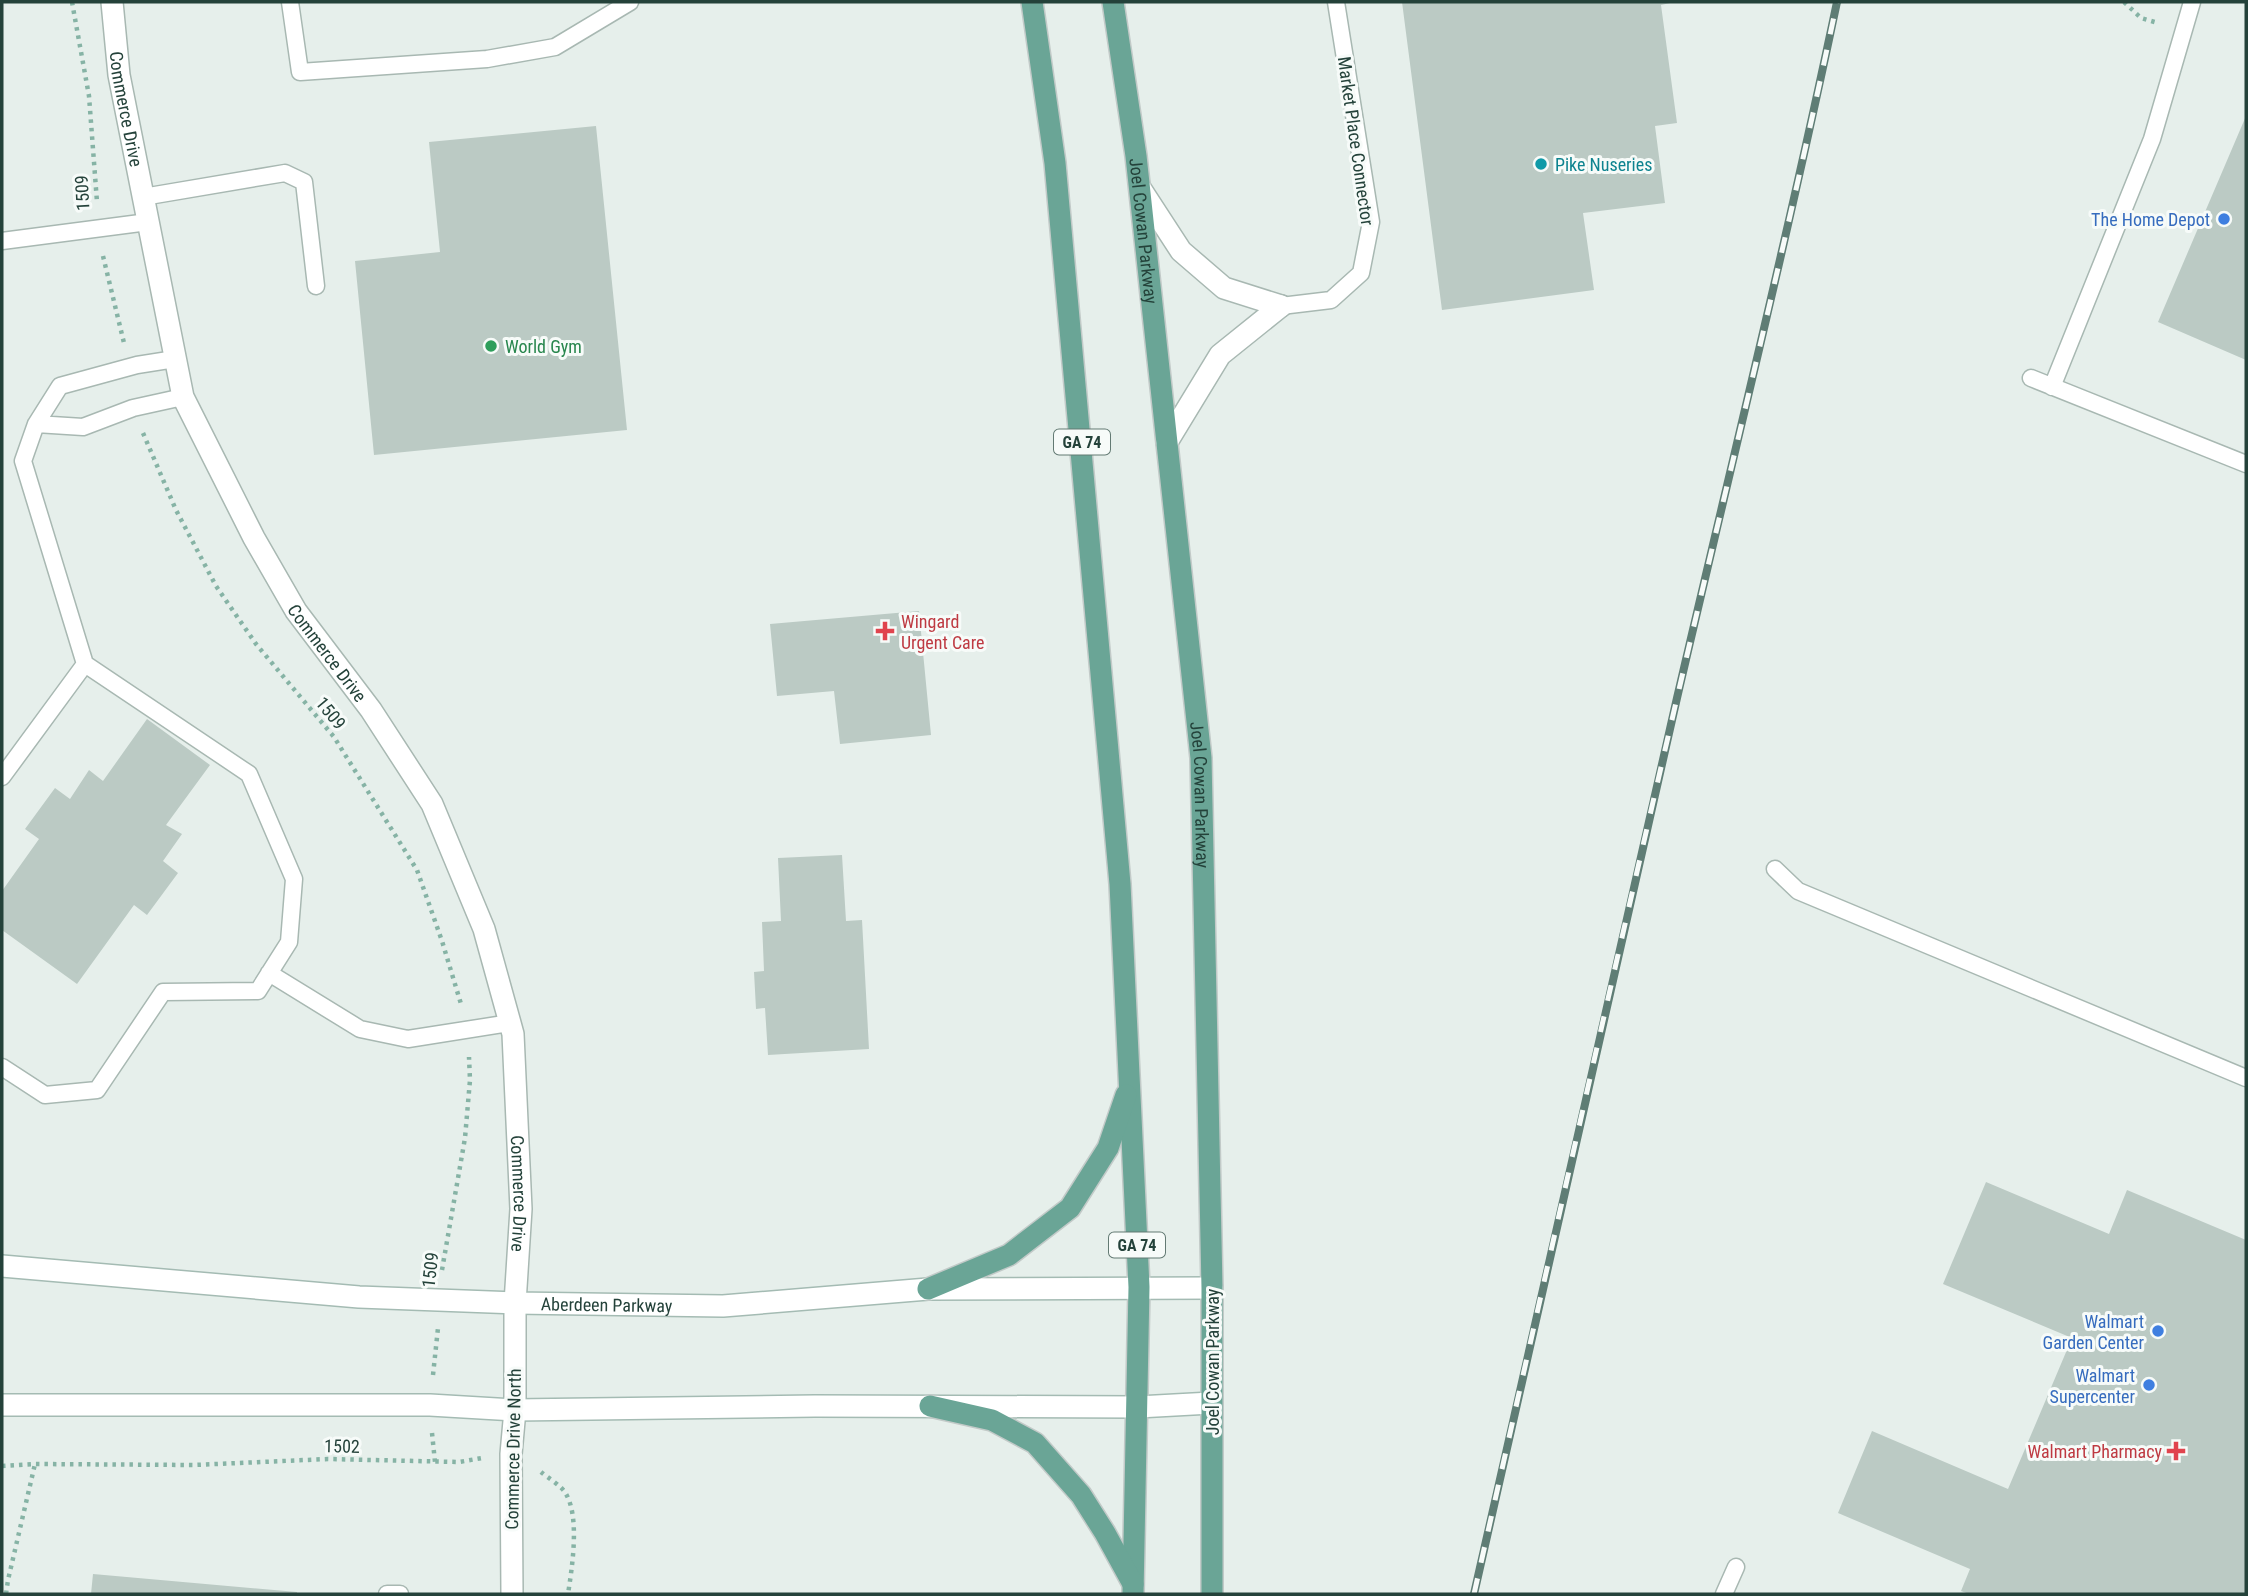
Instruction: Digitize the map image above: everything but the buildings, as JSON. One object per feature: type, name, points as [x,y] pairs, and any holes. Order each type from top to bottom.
[{"type":"main road","name":"GA 74","points":[[1032,2],[1055,163],[1120,884],[1139,1287],[1133,1590]]},
{"type":"main road","name":"Joel Cowan Parkway","points":[[1113,2],[1140,188],[1201,758],[1212,1288],[1212,1594]]},
{"type":"main road","points":[[928,1289],[1009,1255],[1070,1208],[1108,1148],[1130,1083]]},
{"type":"main road","points":[[930,1406],[992,1420],[1035,1443],[1081,1495],[1105,1533],[1133,1590]]},
{"type":"street","name":"Commerce Drive","points":[[112,2],[119,75],[183,397],[254,538],[296,611],[371,710],[432,804],[484,929],[513,1034],[521,1209],[515,1303]]},
{"type":"street","name":"Market Place Connector","points":[[1140,188],[1181,251],[1224,288],[1281,306]]},
{"type":"street","points":[[1167,442],[1220,355],[1281,306]]},
{"type":"street","name":"Aberdeen Parkway","points":[[2,1266],[359,1297],[515,1303],[723,1306],[928,1289],[1212,1288]]},
{"type":"street","name":"Commerce Drive North","points":[[512,1594],[511,1454],[515,1410],[515,1303]]},
{"type":"street","points":[[2,1405],[430,1405],[515,1410],[1138,1406],[1211,1403]]},
{"type":"lane","points":[[290,2],[300,72],[487,59],[555,47],[630,2]]},
{"type":"lane","name":"Market Place Connector","points":[[1281,306],[1331,300],[1360,273],[1371,222],[1336,2]]},
{"type":"lane","points":[[2052,387],[2152,139],[2192,2]]},
{"type":"lane","points":[[143,197],[285,173],[304,182],[316,286]]},
{"type":"lane","points":[[2,241],[148,222]]},
{"type":"lane","points":[[2,1067],[45,1095],[97,1090],[163,992],[258,990],[289,942],[294,880],[249,774],[85,664],[23,461],[36,424],[60,386],[130,366],[175,359]]},
{"type":"lane","points":[[2031,379],[2246,464]]},
{"type":"lane","points":[[36,424],[83,427],[133,408],[183,397]]},
{"type":"lane","points":[[2,777],[85,664]]},
{"type":"lane","points":[[1775,869],[1798,891],[2246,1078]]},
{"type":"lane","points":[[269,973],[360,1030],[408,1038],[510,1023]]},
{"type":"lane","points":[[1724,1594],[1736,1567]]},
{"type":"lane","points":[[387,1594],[400,1594]]},
{"type":"path","name":"1509","points":[[72,2],[89,96],[97,228],[130,366]]},
{"type":"path","points":[[2124,2],[2141,18],[2183,31]]},
{"type":"path","name":"1509","points":[[133,408],[176,510],[216,586],[256,644],[334,737],[417,870],[442,941],[468,1031],[470,1080],[466,1138],[443,1266],[430,1405],[435,1462]]},
{"type":"path","points":[[511,1454],[524,1458],[566,1493],[573,1519],[573,1557],[568,1594]]},
{"type":"path","name":"1502","points":[[2,1466],[193,1465],[328,1459],[459,1462],[511,1454]]},
{"type":"path","points":[[6,1594],[35,1464]]},
{"type":"railway","points":[[1474,1594],[1837,2]]},
{"type":"place","name":"Pike Nuseries","points":[[1541,164]]},
{"type":"place","name":"The Home Depot","points":[[2224,219]]},
{"type":"place","name":"World Gym","points":[[491,346]]},
{"type":"place","name":"Wingard Urgent Care","points":[[885,631]]},
{"type":"place","name":"Walmart Garden Center","points":[[2158,1331]]},
{"type":"place","name":"Walmart Supercenter","points":[[2149,1385]]},
{"type":"place","name":"Walmart Pharmacy","points":[[2176,1451]]}]
